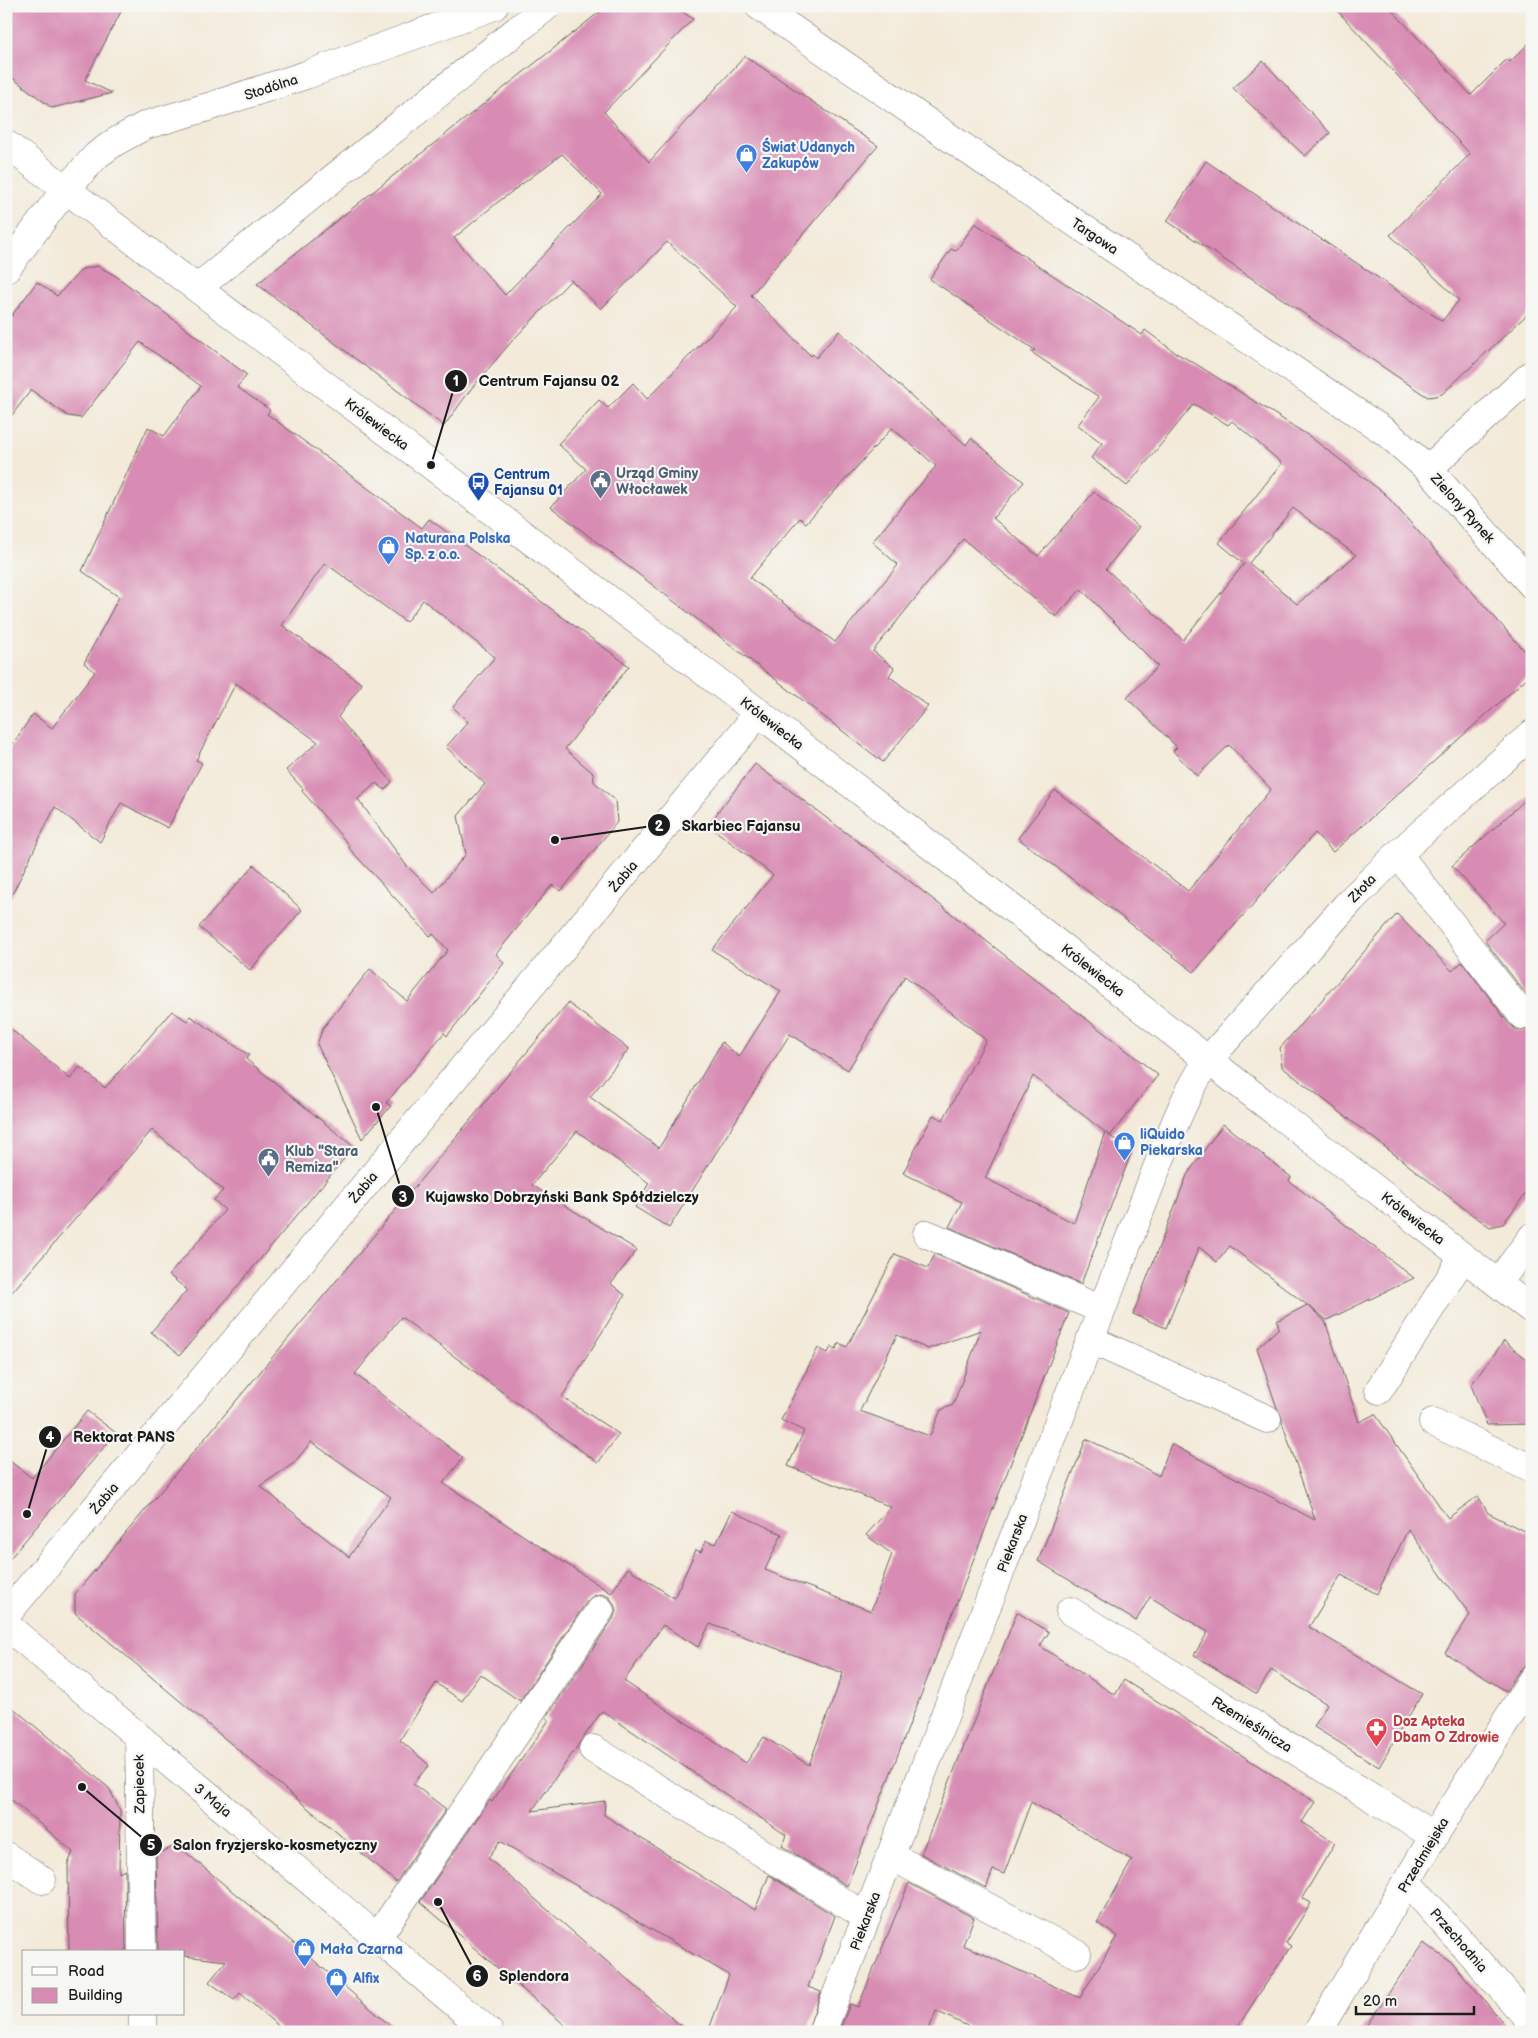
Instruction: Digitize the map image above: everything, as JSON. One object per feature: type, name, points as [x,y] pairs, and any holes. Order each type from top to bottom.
[{"type":"street","name":"Stodólna","points":[[6,269],[65,190],[97,155],[146,124],[216,105],[306,75],[494,6]]},
{"type":"street","points":[[197,288],[547,6]]},
{"type":"street","name":"Targowa","points":[[759,6],[988,164],[1387,433],[1428,469]]},
{"type":"street","name":"Królewiecka","points":[[6,144],[759,713],[1210,1059],[1532,1310]]},
{"type":"street","name":"Zielony Rynek","points":[[1532,374],[1428,469],[1532,584]]},
{"type":"street","name":"Żabia","points":[[6,1616],[759,713]]},
{"type":"street","name":"Złota","points":[[1210,1059],[1351,900],[1398,854],[1532,734]]},
{"type":"street","points":[[1398,854],[1522,1015]]},
{"type":"street","name":"Piekarska","points":[[822,2032],[1186,1097],[1196,1078],[1210,1059]]},
{"type":"street","points":[[927,1234],[1102,1310]]},
{"type":"street","points":[[1498,1283],[1532,1237]]},
{"type":"street","points":[[1379,1390],[1463,1257]]},
{"type":"street","points":[[1091,1340],[1267,1419]]},
{"type":"street","points":[[1433,1422],[1532,1469]]},
{"type":"street","points":[[377,1938],[600,1610]]},
{"type":"street","name":"Rzemieślnicza","points":[[1070,1612],[1434,1836]]},
{"type":"street","name":"3 Maja","points":[[6,1625],[489,2032]]},
{"type":"street","name":"Przedmiejska","points":[[1317,2032],[1434,1836],[1532,1680]]},
{"type":"street","name":"Zapiecek","points":[[138,1737],[142,1950]]},
{"type":"street","points":[[593,1749],[867,1917]]},
{"type":"street","points":[[6,1856],[42,1880]]},
{"type":"street","points":[[891,1856],[1077,1954]]},
{"type":"street","name":"Przechodnia","points":[[1407,1881],[1532,2023]]},
{"type":"street","points":[[143,2016],[143,2032]]},
{"type":"building","points":[[6,6],[124,6],[85,80],[112,93],[52,108],[6,73]]},
{"type":"building","points":[[607,6],[674,6],[693,19],[604,112],[649,162],[745,56],[878,146],[751,295],[811,356],[813,354],[816,358],[839,331],[966,445],[971,438],[1024,482],[993,518],[1038,556],[1094,492],[1139,527],[1106,569],[1183,640],[1244,564],[1219,543],[1282,463],[1232,421],[1228,425],[1194,404],[1127,486],[1091,458],[1102,443],[1078,425],[1099,397],[1031,352],[1035,350],[930,279],[951,249],[956,251],[975,223],[1142,335],[1145,330],[1176,353],[1309,436],[1384,493],[1530,657],[1528,677],[1333,852],[1315,833],[1194,972],[1018,838],[1055,790],[1188,891],[1271,789],[1229,745],[1197,776],[1173,751],[1177,747],[1127,698],[1158,666],[1081,589],[1056,617],[963,539],[873,651],[894,668],[889,676],[928,706],[883,762],[551,507],[586,469],[558,444],[599,400],[608,408],[633,383],[647,399],[737,307],[667,242],[601,309],[571,280],[513,340],[471,389],[444,426],[257,284]],"holes":[[[562,154],[602,194],[505,295],[454,238]],[[892,428],[936,466],[872,542],[898,565],[835,642],[750,578],[800,518],[806,523]],[[1293,508],[1356,555],[1297,604],[1249,563]]]},
{"type":"building","points":[[1333,6],[1388,6],[1471,95],[1507,59],[1510,62],[1532,40],[1532,310],[1442,394],[1435,396],[1428,397],[1423,394],[1167,221],[1206,161],[1442,321],[1459,300],[1390,235],[1470,154]]},
{"type":"building","points":[[1263,61],[1330,133],[1305,156],[1233,88]]},
{"type":"building","points":[[98,266],[116,276],[247,375],[237,387],[270,410],[267,414],[422,528],[429,519],[629,666],[565,749],[593,773],[594,782],[615,800],[617,822],[561,891],[552,885],[496,954],[504,963],[447,1036],[444,1033],[386,1103],[391,1106],[362,1139],[317,1044],[323,1028],[370,969],[407,1001],[448,950],[433,934],[430,936],[348,847],[350,846],[286,770],[318,742],[236,683],[196,760],[202,763],[168,828],[121,803],[100,842],[55,807],[6,907],[6,754],[33,714],[52,728],[95,672],[84,663],[119,597],[82,571],[148,427],[164,436],[201,386],[140,342],[81,418],[68,416],[31,390],[6,423],[6,323],[37,282],[57,296],[82,269]],"holes":[[[325,563],[406,622],[423,600],[495,657],[453,707],[468,722],[446,747],[485,784],[458,816],[466,854],[434,893],[406,865],[358,799],[376,783],[385,790],[392,782],[338,717],[362,684],[282,625]]]},
{"type":"building","points":[[755,764],[898,872],[1158,1075],[1110,1136],[1132,1151],[1081,1284],[949,1227],[962,1202],[903,1173],[933,1115],[943,1120],[986,1040],[905,976],[848,1070],[790,1034],[669,1228],[635,1207],[649,1183],[577,1131],[532,1185],[637,1250],[611,1284],[625,1295],[562,1397],[619,1434],[598,1463],[401,1317],[355,1374],[463,1458],[443,1483],[611,1593],[628,1568],[674,1598],[696,1550],[701,1552],[706,1541],[716,1544],[732,1511],[782,1534],[765,1570],[871,1611],[892,1554],[866,1535],[891,1507],[788,1466],[804,1431],[781,1420],[818,1348],[828,1353],[831,1347],[836,1349],[839,1343],[847,1347],[895,1254],[928,1268],[935,1254],[1069,1313],[847,1886],[782,1846],[786,1835],[602,1711],[532,1811],[605,1801],[604,1815],[755,1910],[769,1875],[835,1916],[808,1987],[821,1992],[807,2032],[708,2032],[729,1975],[500,1841],[488,1858],[688,2032],[573,2032],[420,1902],[490,1800],[492,1802],[549,1720],[546,1718],[613,1619],[616,1611],[609,1597],[601,1594],[593,1596],[587,1601],[520,1701],[480,1674],[462,1701],[436,1683],[400,1740],[429,1765],[413,1784],[446,1809],[396,1882],[75,1613],[75,1594],[568,1003],[629,1049],[590,1097],[659,1148],[722,1042],[739,1057],[781,991],[712,950],[773,875],[708,825]],"holes":[[[1033,1076],[1105,1132],[1074,1223],[985,1178]],[[981,1330],[953,1405],[941,1410],[930,1436],[860,1411],[897,1335],[928,1349]],[[311,1442],[391,1497],[349,1557],[260,1486],[294,1463]],[[710,1624],[843,1673],[809,1765],[764,1737],[746,1763],[624,1681],[663,1625],[698,1647]]]},
{"type":"building","points":[[1532,794],[1532,1002],[1485,941],[1504,923],[1452,866]]},
{"type":"building","points":[[254,865],[302,910],[250,970],[199,927]]},
{"type":"building","points":[[1397,914],[1452,971],[1462,962],[1510,1025],[1517,1030],[1532,1027],[1532,1185],[1503,1224],[1490,1227],[1470,1213],[1282,1067],[1280,1048]]},
{"type":"building","points":[[172,1011],[187,1021],[190,1016],[249,1055],[246,1059],[354,1147],[180,1355],[151,1332],[187,1290],[169,1275],[225,1210],[214,1200],[223,1190],[152,1130],[6,1299],[6,1025],[70,1079],[80,1067],[105,1088]]},
{"type":"building","points":[[1223,1124],[1291,1177],[1289,1181],[1414,1278],[1327,1320],[1230,1246],[1217,1262],[1199,1247],[1166,1328],[1133,1314],[1187,1175]]},
{"type":"building","points":[[1307,1305],[1325,1321],[1359,1422],[1375,1414],[1448,1518],[1478,1496],[1488,1513],[1532,1535],[1532,1665],[1524,1666],[1519,1671],[1506,1691],[1445,1653],[1470,1615],[1408,1529],[1377,1594],[1341,1575],[1309,1627],[1422,1694],[1379,1767],[1314,1727],[1327,1704],[1271,1670],[1257,1694],[1194,1655],[1208,1632],[1150,1597],[1136,1621],[1038,1561],[1086,1439],[1121,1455],[1159,1476],[1171,1444],[1315,1520],[1282,1422],[1282,1417],[1277,1408],[1257,1348],[1279,1328],[1277,1321]]},
{"type":"building","points":[[1504,1341],[1532,1363],[1532,1424],[1487,1425],[1471,1385]]},
{"type":"building","points":[[87,1411],[116,1433],[6,1563],[6,1458],[32,1478]]},
{"type":"building","points":[[1017,1612],[1049,1632],[1040,1646],[1115,1695],[1124,1680],[1315,1802],[1302,1822],[1335,1843],[1302,1898],[1311,1903],[1286,1943],[1291,1946],[1234,2032],[980,2032],[936,2011],[928,2032],[839,2032],[850,2004],[858,2007],[909,1883],[974,1918],[963,1945],[1080,1998],[1117,1936],[1097,1923],[1132,1860],[1031,1802],[1004,1874],[993,1870],[986,1888],[921,1854]]},
{"type":"building","points":[[6,1702],[109,1788],[120,1810],[119,1873],[125,1870],[126,1950],[69,1950],[68,1864],[73,1852],[6,1795]]},
{"type":"building","points":[[177,1845],[398,2032],[285,2032],[240,1993],[234,2000],[209,1982],[226,1961],[185,1956],[185,1950],[158,1950],[156,1855]]},
{"type":"building","points":[[1423,1943],[1453,1963],[1511,2032],[1362,2032]]},
{"type":"place","name":"Świat Udanych Zakupów","points":[[746,174]]},
{"type":"place","name":"Centrum Fajansu 02","points":[[431,465]]},
{"type":"place","name":"Urząd Gminy Włocławek","points":[[600,500]]},
{"type":"place","name":"Centrum Fajansu 01","points":[[478,501]]},
{"type":"place","name":"Naturana Polska Sp. z o.o.","points":[[389,565]]},
{"type":"place","name":"Skarbiec Fajansu","points":[[555,840]]},
{"type":"place","name":"Kujawsko Dobrzyński Bank Spółdzielczy","points":[[376,1107]]},
{"type":"place","name":"liQuido Piekarska","points":[[1124,1161]]},
{"type":"place","name":"Klub \"Stara Remiza\"","points":[[269,1178]]},
{"type":"place","name":"Rektorat PANS","points":[[27,1514]]},
{"type":"place","name":"Doz Apteka Dbam O Zdrowie","points":[[1377,1748]]},
{"type":"place","name":"Salon fryzjersko-kosmetyczny","points":[[82,1787]]},
{"type":"place","name":"Splendora","points":[[438,1902]]},
{"type":"place","name":"Mała Czarna","points":[[304,1968]]},
{"type":"place","name":"Alfix","points":[[337,1997]]}]
